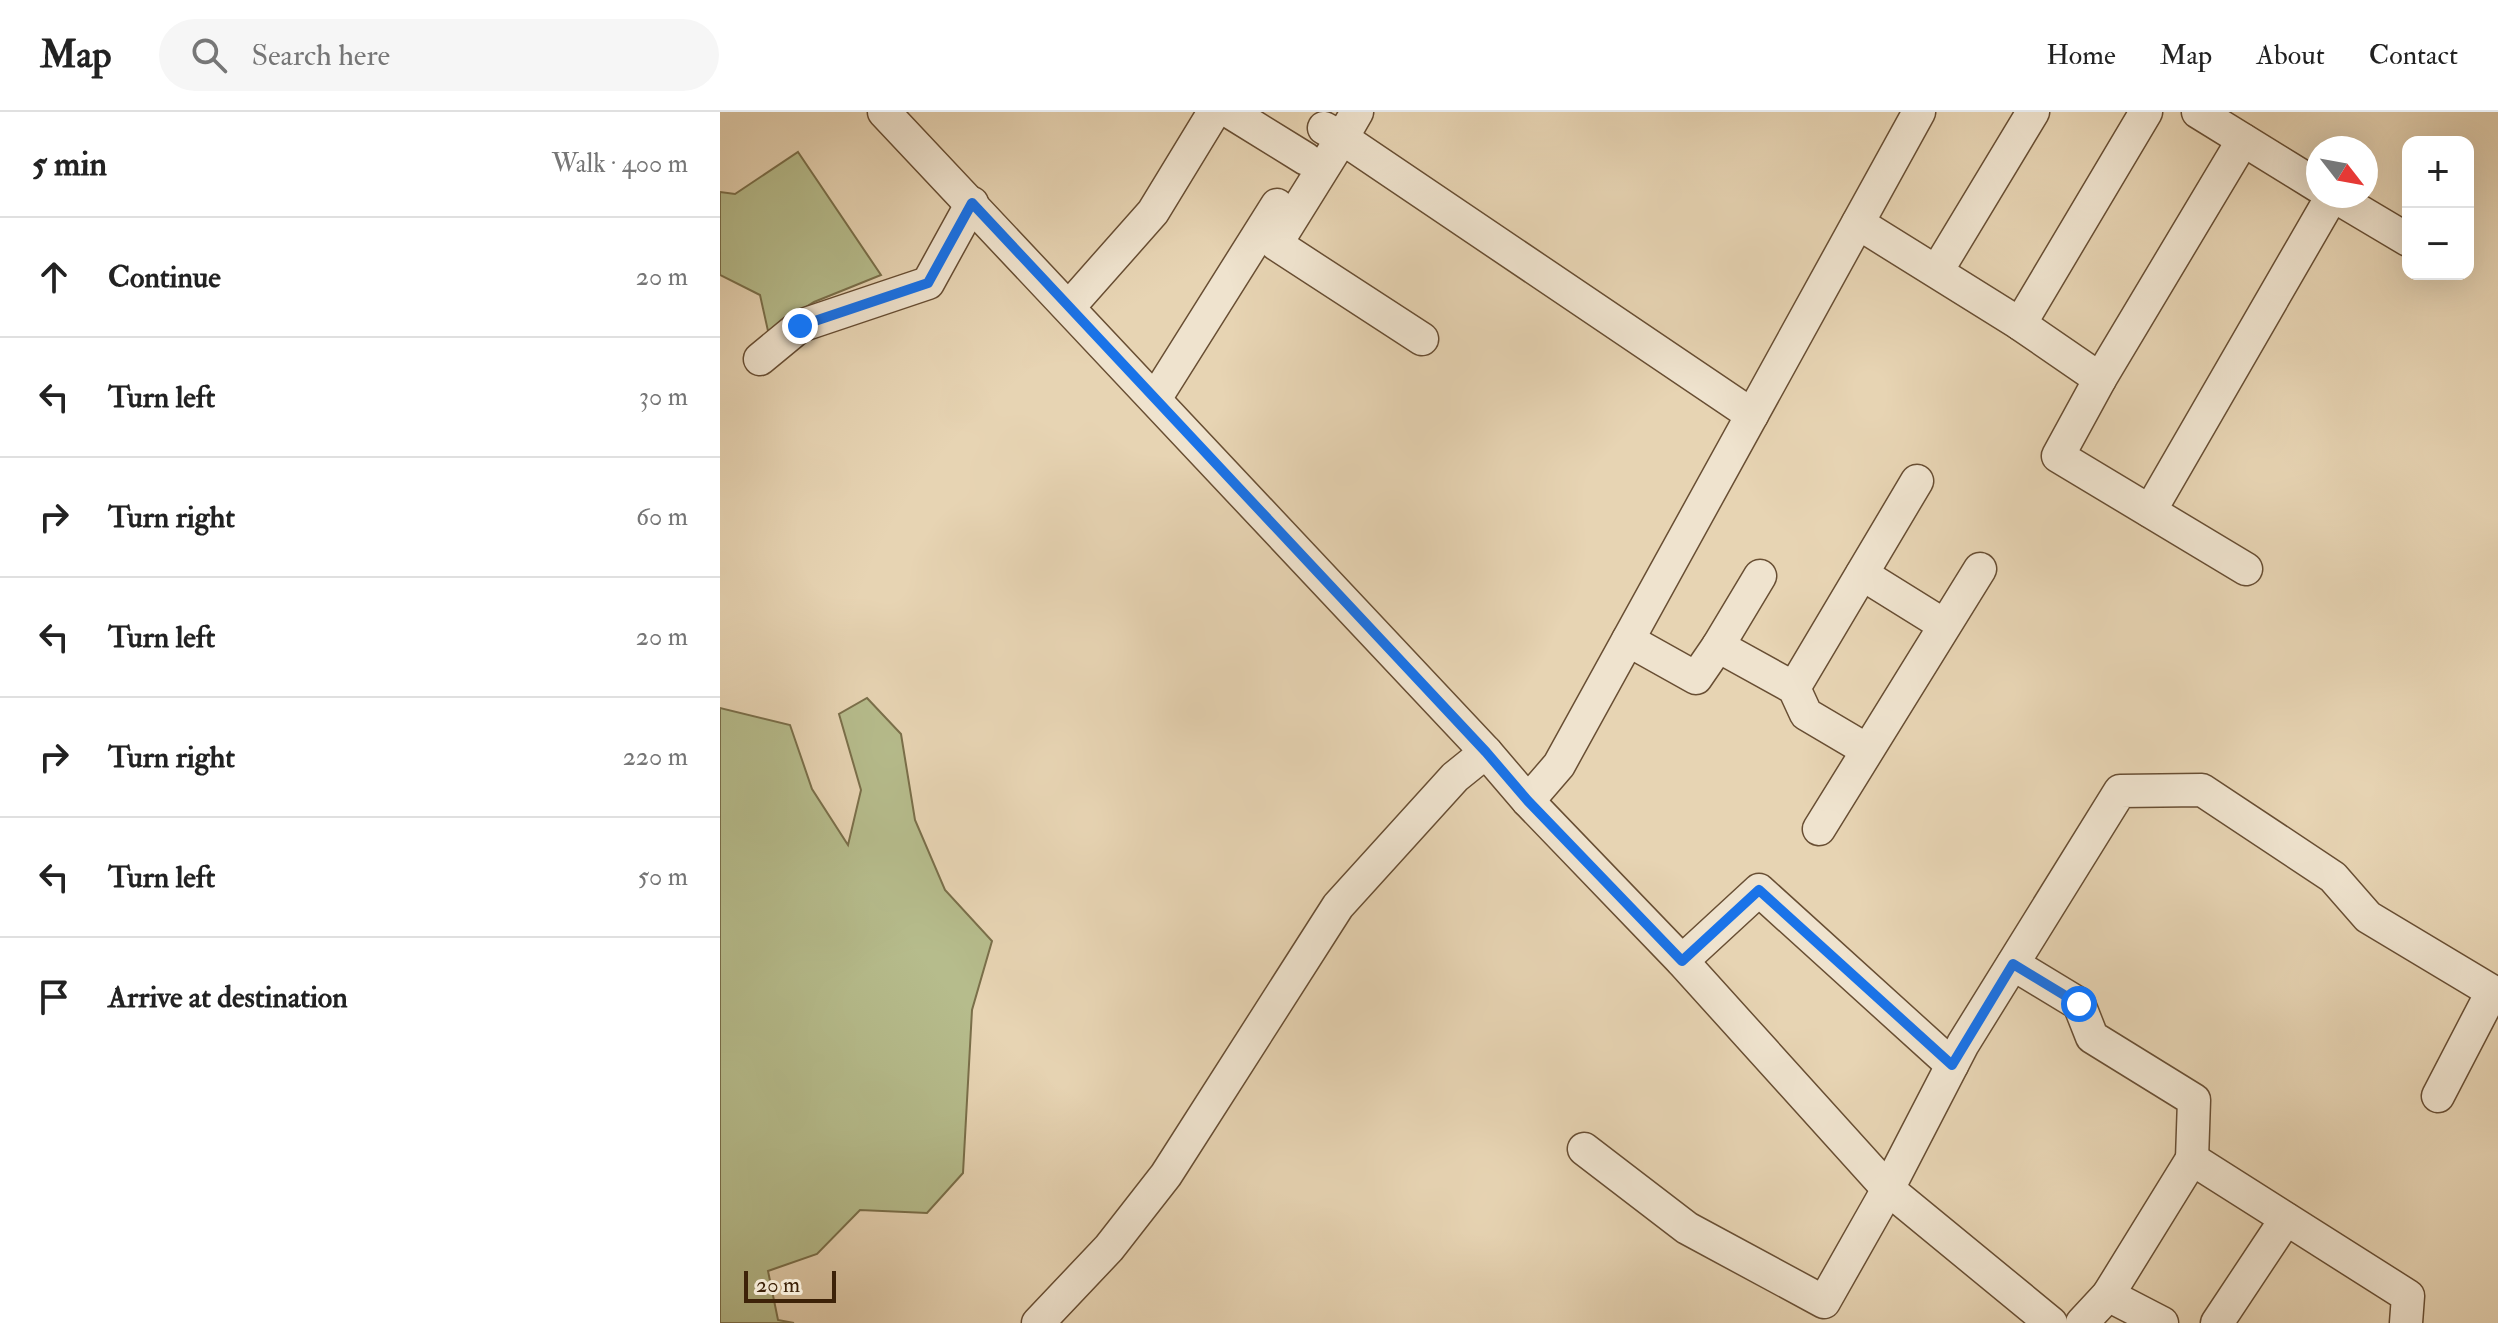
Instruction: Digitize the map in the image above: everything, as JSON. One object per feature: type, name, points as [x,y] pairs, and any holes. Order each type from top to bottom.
[{"type":"street","points":[[884,112],[1486,752],[1528,801],[1682,961],[1888,1189],[2051,1323]]},
{"type":"street","points":[[1069,307],[1153,212],[1214,112]]},
{"type":"street","points":[[1230,112],[1306,159]]},
{"type":"street","points":[[1528,801],[1559,765],[1919,112]]},
{"type":"street","points":[[1937,271],[2033,112]]},
{"type":"street","points":[[2020,324],[2146,112]]},
{"type":"street","points":[[2198,112],[2306,179]]},
{"type":"street","points":[[1155,399],[1325,127],[1350,125],[1752,415]]},
{"type":"street","points":[[1350,125],[1276,244],[1422,339]]},
{"type":"street","points":[[2243,140],[2100,379],[2058,456],[2246,569]]},
{"type":"street","points":[[760,359],[800,326],[928,283],[972,203]]},
{"type":"street","points":[[2150,511],[2326,208]]},
{"type":"street","points":[[2353,208],[2402,236]]},
{"type":"street","points":[[1858,223],[2020,324],[2100,379]]},
{"type":"street","points":[[1794,688],[1917,481]]},
{"type":"street","points":[[1819,829],[1980,569]]},
{"type":"street","points":[[1862,574],[1944,625]]},
{"type":"street","points":[[1628,640],[1696,678],[1760,576]]},
{"type":"street","points":[[1718,646],[1794,688],[1806,714],[1867,750]]},
{"type":"street","points":[[1038,1323],[1109,1248],[1166,1175],[1338,906],[1455,777],[1486,752]]},
{"type":"street","points":[[1584,1149],[1687,1228],[1818,1313],[1888,1189],[1952,1065],[2120,791],[2202,790],[2333,877],[2368,917],[2495,994],[2438,1096]]},
{"type":"street","points":[[1682,961],[1759,890],[1952,1065]]},
{"type":"street","points":[[2013,964],[2079,1004],[2092,1037],[2194,1100],[2192,1159],[2108,1295],[2082,1323]]},
{"type":"street","points":[[2192,1159],[2408,1296],[2406,1323]]},
{"type":"street","points":[[2217,1323],[2286,1219]]},
{"type":"street","points":[[2108,1295],[2162,1323]]},
{"type":"green space","points":[[798,152],[881,275],[814,302],[768,331],[760,295],[720,275],[720,192],[735,194]]},
{"type":"green space","points":[[867,698],[901,734],[915,820],[945,890],[992,941],[972,1010],[963,1173],[927,1213],[860,1210],[817,1254],[768,1271],[778,1320],[794,1323],[720,1323],[720,708],[790,725],[812,789],[848,845],[861,790],[839,714]]},
{"type":"route","points":[[800,326],[928,283],[972,203],[1486,752],[1528,801],[1682,961],[1759,890],[1952,1065],[2013,964],[2079,1004]]}]
